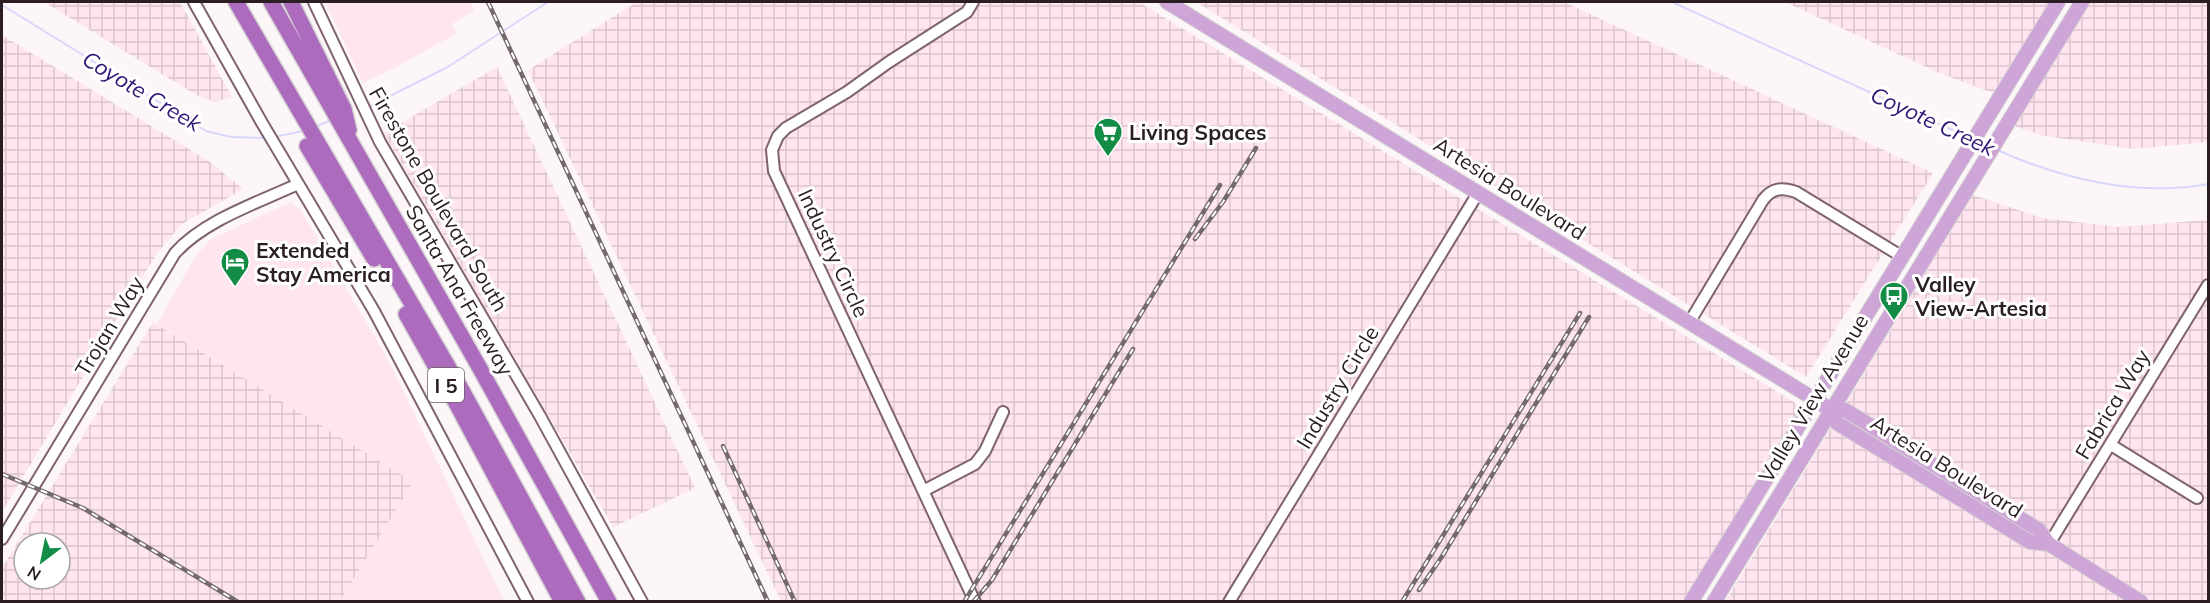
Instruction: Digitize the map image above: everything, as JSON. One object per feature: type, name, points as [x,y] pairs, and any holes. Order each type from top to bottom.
[{"type":"highway","name":"I 5","points":[[225,2],[327,170],[456,403],[561,602]]},
{"type":"highway","points":[[236,2],[290,107]]},
{"type":"highway","points":[[271,2],[327,91]]},
{"type":"highway","points":[[291,2],[327,91]]},
{"type":"highway","name":"Santa Ana Freeway","points":[[327,91],[344,109],[352,143],[609,602]]},
{"type":"highway","points":[[327,170],[463,392],[578,602]]},
{"type":"main road","name":"Artesia Boulevard","points":[[1167,2],[1814,399],[1831,410],[1837,423],[2030,542],[2049,544],[2141,602]]},
{"type":"main road","name":"Valley View Avenue","points":[[1691,602],[2058,2]]},
{"type":"main road","name":"Valley View Avenue","points":[[1714,602],[2082,2]]},
{"type":"main road","points":[[1727,543],[1743,552]]},
{"type":"street","points":[[194,2],[262,123],[374,311],[528,602]]},
{"type":"street","name":"Firestone Boulevard South","points":[[314,2],[373,129],[540,416],[642,602]]},
{"type":"street","name":"Industry Circle","points":[[973,2],[967,12],[847,92],[786,128],[776,139],[771,155],[774,171],[925,490],[975,602]]},
{"type":"street","name":"Trojan Way","points":[[2,539],[175,254],[184,243],[206,227],[298,184]]},
{"type":"street","points":[[1689,322],[1763,200],[1774,190],[1796,192],[1901,256]]},
{"type":"street","name":"Industry Circle","points":[[1229,602],[1478,193]]},
{"type":"street","name":"Fabrica Way","points":[[2049,544],[2208,285]]},
{"type":"street","points":[[925,490],[975,465],[985,451],[1003,412]]},
{"type":"street","points":[[2110,445],[2197,498]]},
{"type":"shaded area","points":[[44,2],[180,2],[232,97],[215,102],[198,96]]},
{"type":"shaded area","points":[[325,2],[470,2],[474,11],[452,24],[457,33],[399,66],[363,83]]},
{"type":"shaded area","points":[[637,2],[1139,2],[1802,407],[1684,601],[781,601],[528,70]]},
{"type":"shaded area","points":[[1196,2],[1564,2],[1933,173],[1806,377]]},
{"type":"shaded area","points":[[1785,2],[2049,2],[1993,93],[1937,72]]},
{"type":"shaded area","points":[[2091,2],[2208,2],[2208,142],[2133,149],[2040,135],[2015,126]]},
{"type":"shaded area","points":[[2,35],[210,162],[243,189],[182,224],[157,253],[2,512]]},
{"type":"shaded area","points":[[497,67],[695,488],[613,527],[384,133]]},
{"type":"shaded area","points":[[1973,195],[2042,218],[2120,227],[2208,220],[2208,601],[1725,602]]},
{"type":"shaded area","points":[[291,202],[301,210],[390,363],[504,601],[340,601],[413,482],[157,324],[195,257],[211,239]]},
{"type":"shaded area","points":[[153,322],[413,482],[340,601],[2,601],[2,568],[12,552],[12,591],[72,591],[72,531],[25,531]]},
{"type":"waterway","name":"Coyote Creek","points":[[368,107],[446,68],[548,2]]},
{"type":"waterway","name":"Coyote Creek","points":[[1672,2],[1970,138]]},
{"type":"waterway","name":"Coyote Creek","points":[[2,5],[206,131],[231,137],[265,138]]},
{"type":"waterway","name":"Coyote Creek","points":[[314,127],[332,120]]},
{"type":"waterway","name":"Coyote Creek","points":[[274,137],[303,131]]},
{"type":"waterway","name":"Coyote Creek","points":[[1978,142],[1989,147]]},
{"type":"waterway","name":"Coyote Creek","points":[[1997,150],[2047,169],[2100,183],[2154,188],[2208,184]]},
{"type":"railway","points":[[488,2],[768,602]]},
{"type":"railway","points":[[1195,239],[1223,202],[1256,148]]},
{"type":"railway","points":[[964,602],[1220,185]]},
{"type":"railway","points":[[1402,602],[1580,313]]},
{"type":"railway","points":[[1419,590],[1589,317]]},
{"type":"railway","points":[[973,602],[992,580],[1133,349]]},
{"type":"railway","points":[[723,446],[795,602]]},
{"type":"railway","points":[[2,474],[83,508],[238,602]]},
{"type":"place","name":"Living Spaces","points":[[1108,158]]},
{"type":"place","name":"Extended Stay America","points":[[235,288]]},
{"type":"place","name":"Valley View-Artesia","points":[[1894,322]]}]
